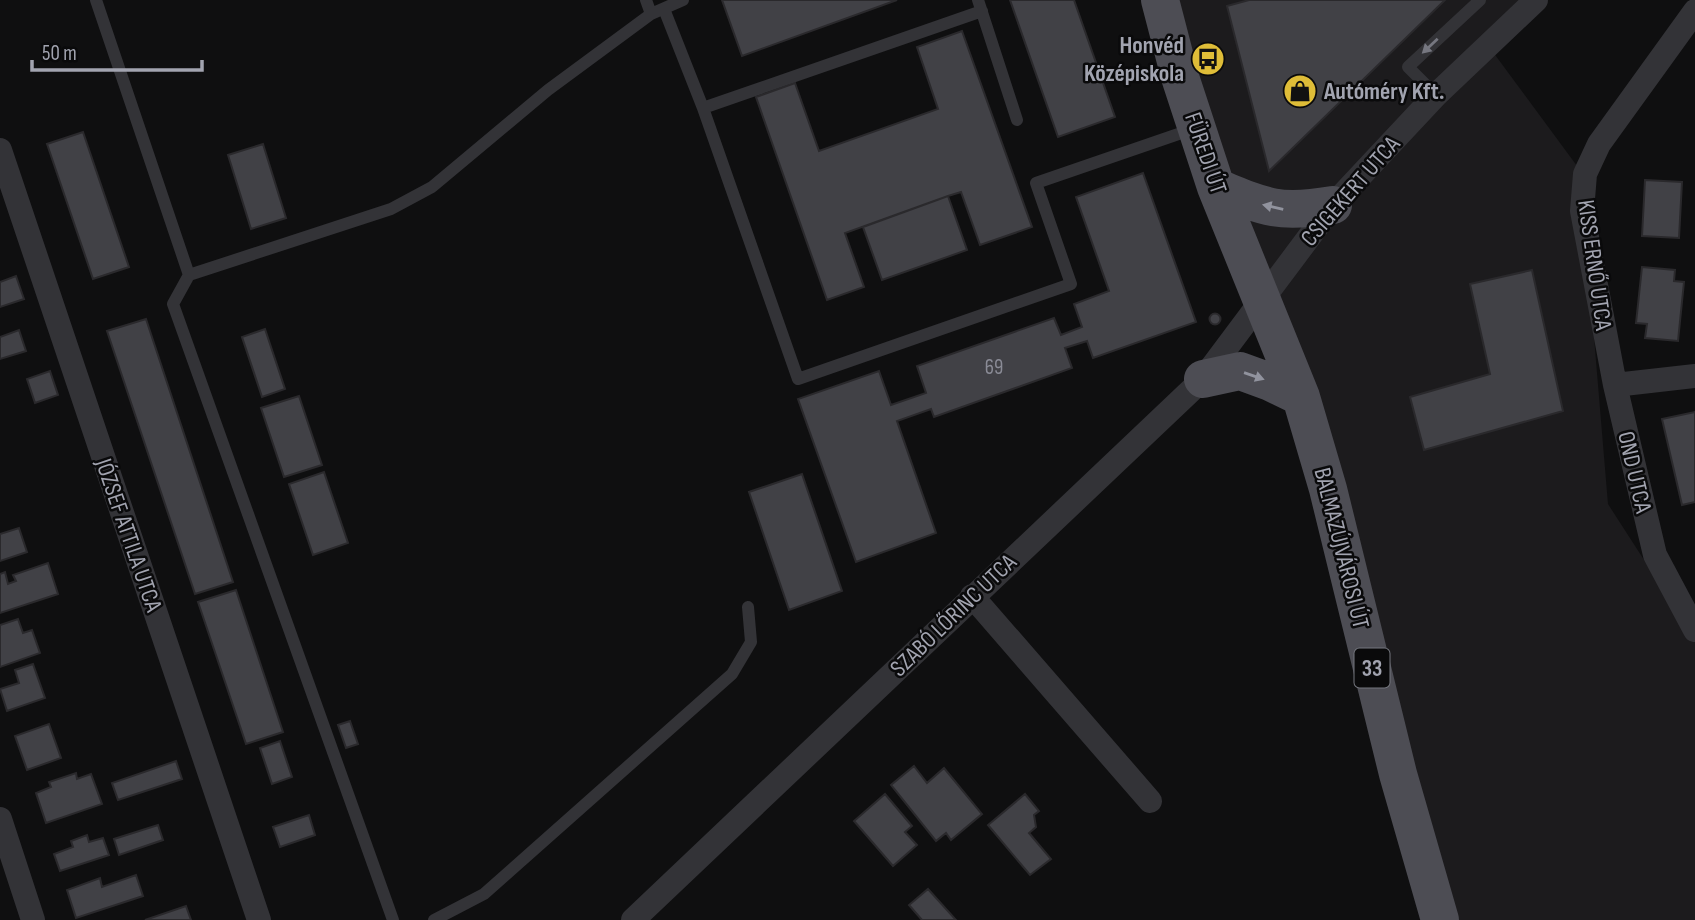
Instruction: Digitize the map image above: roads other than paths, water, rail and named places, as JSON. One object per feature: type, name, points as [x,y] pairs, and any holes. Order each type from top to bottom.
[{"type":"main road","name":"FÜREDI ÚT","points":[[1160,0],[1216,187],[1263,302]]},
{"type":"main road","points":[[1216,187],[1277,209],[1293,211],[1333,205]]},
{"type":"main road","name":"BALMAZÚJVÁROSI ÚT","points":[[1263,302],[1301,397],[1328,489],[1395,763],[1440,920]]},
{"type":"main road","points":[[1203,379],[1240,371],[1301,397]]},
{"type":"street","name":"CSIGEKERT UTCA","points":[[1263,302],[1333,205],[1436,94],[1536,0]]},
{"type":"street","name":"KISS ERNŐ UTCA","points":[[1615,385],[1583,211],[1585,174],[1599,144],[1695,11]]},
{"type":"street","name":"JÓZSEF ATTILA UTCA","points":[[0,150],[259,920]]},
{"type":"street","name":"SZABÓ LŐRINC UTCA","points":[[633,920],[1203,379],[1263,302]]},
{"type":"street","points":[[1615,385],[1695,376]]},
{"type":"street","name":"OND UTCA","points":[[1615,385],[1655,555],[1695,630]]},
{"type":"street","points":[[972,596],[1150,801]]},
{"type":"street","points":[[0,819],[33,920]]},
{"type":"lane","points":[[96,0],[189,275]]},
{"type":"lane","points":[[646,0],[651,14]]},
{"type":"lane","points":[[393,920],[173,304],[189,275],[391,209],[432,187],[548,90],[651,14],[683,0]]},
{"type":"lane","points":[[1436,94],[1408,67],[1480,0]]},
{"type":"lane","points":[[703,107],[980,5],[1017,120]]},
{"type":"lane","points":[[664,9],[703,107],[798,379],[1071,284],[1036,183],[1197,128]]},
{"type":"lane","points":[[434,920],[484,894],[732,674],[751,642],[748,607]]},
{"type":"place","name":"Honvéd Középiskola","points":[[1208,59]]},
{"type":"place","name":"Autóméry Kft.","points":[[1300,91]]}]
